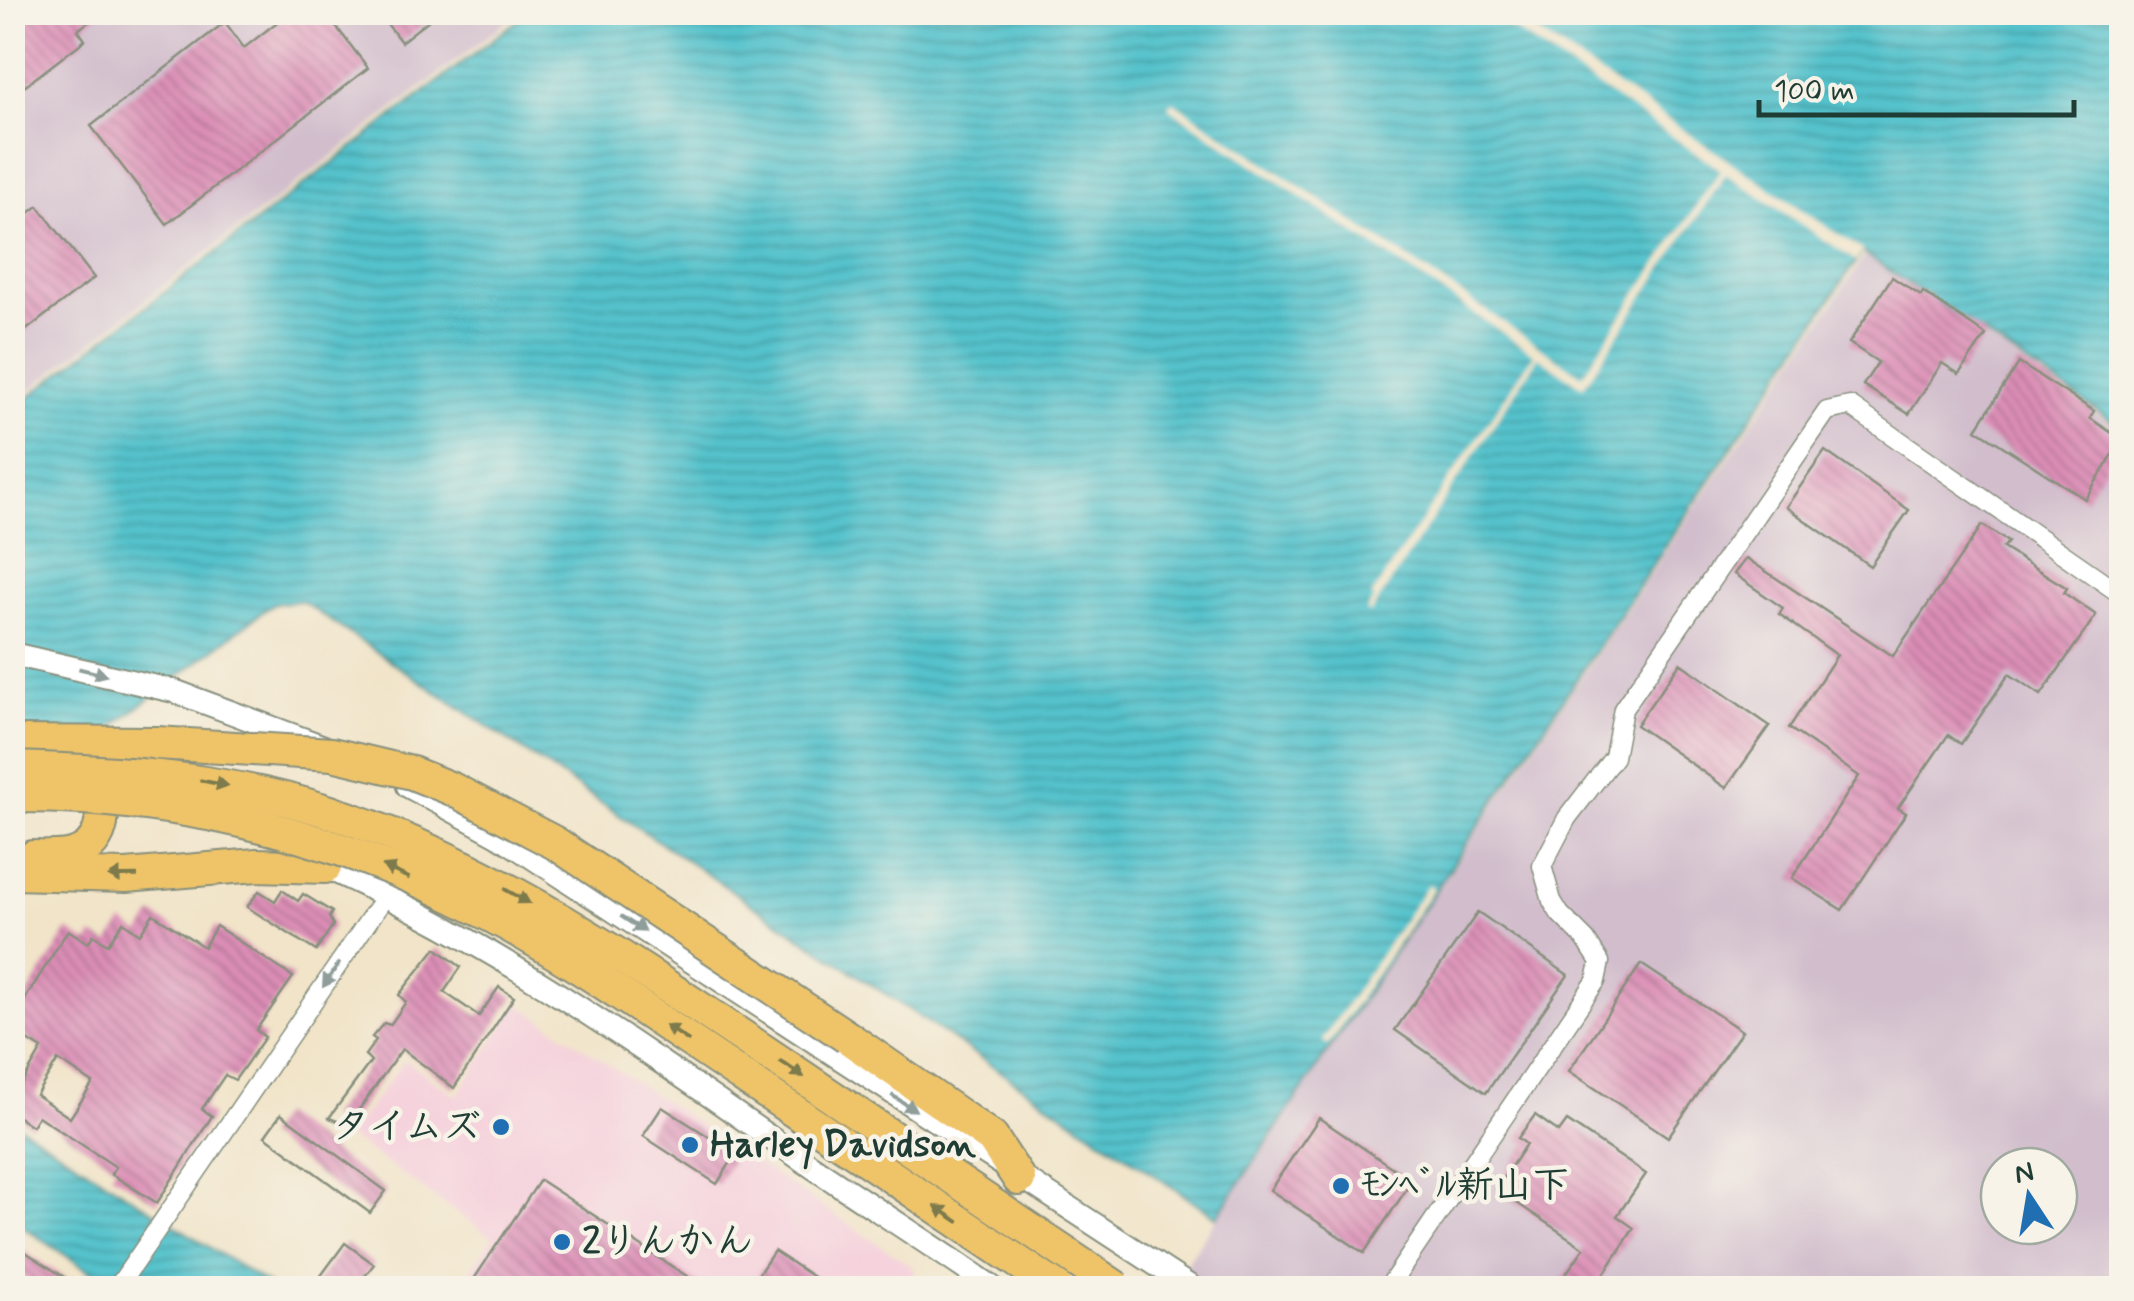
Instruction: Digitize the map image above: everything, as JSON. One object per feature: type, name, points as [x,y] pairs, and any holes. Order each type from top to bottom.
[{"type":"highway","points":[[12,742],[116,742],[346,757],[412,774],[486,804],[554,843],[992,1138],[1019,1179]]},
{"type":"highway","points":[[12,874],[67,866],[101,829],[102,813],[94,783],[69,761]]},
{"type":"highway","points":[[12,768],[120,771],[220,784],[328,812],[436,854],[544,910],[644,970],[1117,1288]]},
{"type":"highway","points":[[12,796],[173,806],[278,828],[378,864],[486,913],[604,983],[1056,1288]]},
{"type":"highway","points":[[12,856],[126,876],[257,865],[325,867]]},
{"type":"street","points":[[1388,1288],[1596,982],[1600,962],[1552,901],[1542,866],[1546,856],[1567,818],[1614,757],[1623,709],[1827,411],[1850,406],[2122,595]]},
{"type":"street","points":[[12,654],[174,691],[300,736],[430,797],[498,835],[1019,1179],[1192,1288]]},
{"type":"street","points":[[12,752],[69,761],[126,779],[386,895],[542,986],[650,1055],[994,1288]]},
{"type":"street","points":[[117,1288],[386,895]]},
{"type":"street","points":[[951,1288],[1019,1179]]},
{"type":"shaded area","points":[[13,13],[518,13],[13,403]]},
{"type":"shaded area","points":[[1865,255],[2121,430],[2121,1288],[1189,1288],[1175,1280]]},
{"type":"shaded area","points":[[518,1004],[913,1267],[919,1288],[458,1288],[493,1238],[347,1136],[405,1060],[457,1096]]},
{"type":"water","points":[[527,13],[2121,13],[2121,427],[1862,252],[1217,1217],[301,601],[274,603],[14,802],[13,835],[13,409]]},
{"type":"water","points":[[12,1121],[273,1288],[115,1288],[13,1220]]},
{"type":"pier","points":[[1489,13],[1509,13],[1863,251],[1856,261],[1726,174],[1583,387],[1538,357],[1370,614],[1366,611],[1374,599],[1371,596],[1534,354],[1168,107],[1172,101],[1582,375],[1721,170]]},
{"type":"pier","points":[[1428,884],[1434,888],[1405,937],[1402,936],[1359,999],[1362,1001],[1357,1002],[1328,1045],[1322,1041]]},
{"type":"building","points":[[12,12],[101,12],[78,30],[85,40],[12,96]]},
{"type":"building","points":[[290,12],[325,12],[368,68],[167,224],[91,126],[225,22],[244,48]]},
{"type":"building","points":[[378,12],[439,12],[401,42]]},
{"type":"building","points":[[38,206],[94,278],[12,341],[12,226]]},
{"type":"building","points":[[1892,277],[1921,296],[1923,292],[1986,335],[1959,374],[1942,363],[1909,414],[1863,385],[1878,362],[1849,343]]},
{"type":"building","points":[[2019,363],[2094,411],[2090,418],[2122,440],[2085,499],[1976,429]]},
{"type":"building","points":[[1825,451],[1909,510],[1870,566],[1786,507]]},
{"type":"building","points":[[1982,525],[2008,542],[2003,548],[2067,588],[2064,593],[2096,615],[2041,695],[2009,674],[1961,744],[1948,735],[1898,808],[1906,813],[1842,910],[1792,878],[1859,776],[1789,728],[1837,655],[1779,614],[1783,608],[1734,574],[1746,558],[1893,656]]},
{"type":"building","points":[[1680,663],[1770,726],[1726,788],[1636,725]]},
{"type":"building","points":[[282,890],[298,901],[303,894],[332,912],[329,917],[333,925],[316,951],[247,907],[259,891],[275,901]]},
{"type":"building","points":[[1478,912],[1568,975],[1486,1093],[1395,1030]]},
{"type":"building","points":[[153,914],[204,947],[216,926],[293,977],[256,1030],[265,1037],[235,1080],[225,1075],[202,1109],[212,1116],[157,1203],[111,1174],[116,1167],[38,1116],[32,1126],[12,1113],[12,1079],[21,1085],[42,1049],[12,1030],[12,1020],[68,930],[88,943],[93,935],[108,944],[123,922],[140,934]],"holes":[[[58,1060],[93,1083],[70,1118],[36,1095]]]},
{"type":"building","points":[[436,948],[461,967],[444,992],[479,1016],[499,987],[514,997],[454,1088],[402,1049],[348,1125],[329,1118],[371,1061],[365,1055],[376,1040],[372,1037],[384,1023],[390,1025],[406,1002],[399,995]]},
{"type":"building","points":[[1641,964],[1742,1031],[1668,1137],[1569,1071]]},
{"type":"building","name":"Harley Davidson","points":[[662,1107],[736,1154],[717,1184],[643,1136]]},
{"type":"building","points":[[281,1114],[386,1191],[370,1213],[265,1136]]},
{"type":"building","points":[[1535,1115],[1559,1132],[1567,1121],[1646,1174],[1617,1216],[1634,1228],[1595,1288],[1579,1288],[1563,1278],[1584,1248],[1496,1189],[1526,1144],[1518,1138]]},
{"type":"building","name":"ﾓﾝﾍﾞﾙ新山下","points":[[1319,1118],[1412,1181],[1364,1253],[1270,1190]]},
{"type":"building","points":[[540,1180],[705,1288],[468,1288]]},
{"type":"building","points":[[345,1243],[374,1264],[356,1288],[312,1288]]},
{"type":"building","points":[[24,1251],[81,1288],[38,1288],[12,1271]]},
{"type":"building","points":[[774,1251],[830,1288],[749,1288]]},
{"type":"place","name":"タイムズ","points":[[501,1127]]},
{"type":"place","name":"Harley Davidson","points":[[690,1145]]},
{"type":"place","name":"ﾓﾝﾍﾞﾙ新山下","points":[[1341,1186]]},
{"type":"place","name":"2りんかん","points":[[562,1242]]}]
